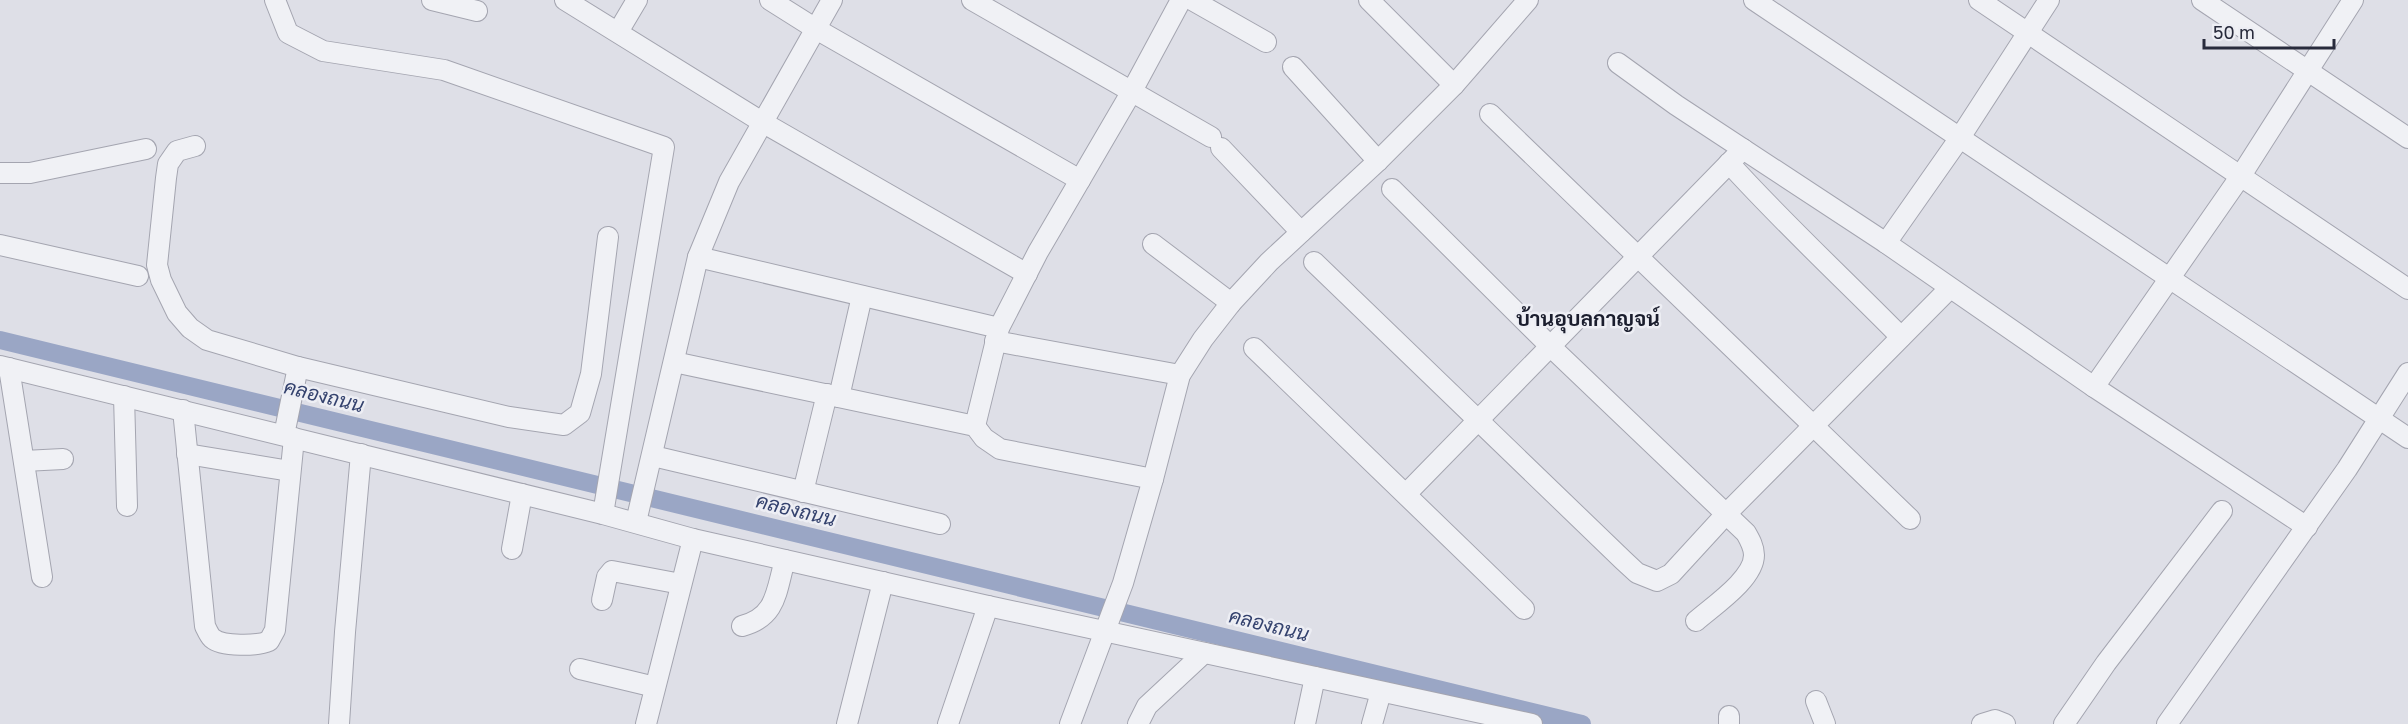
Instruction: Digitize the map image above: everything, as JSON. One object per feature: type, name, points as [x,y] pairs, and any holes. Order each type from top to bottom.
[{"type":"street","points":[[275,0],[288,33],[323,51],[444,70],[664,147],[603,513]]},
{"type":"street","points":[[432,0],[477,11]]},
{"type":"street","points":[[566,0],[762,122],[1027,274]]},
{"type":"street","points":[[618,32],[637,0]]},
{"type":"street","points":[[770,0],[816,29],[1080,180]]},
{"type":"street","points":[[638,516],[698,257],[729,182],[832,0]]},
{"type":"street","points":[[972,0],[1216,142],[1301,232]]},
{"type":"street","points":[[975,426],[997,335],[1027,274],[1132,92],[1180,0]]},
{"type":"street","points":[[1192,0],[1266,42]]},
{"type":"street","points":[[1369,0],[1454,85]]},
{"type":"street","points":[[1754,0],[2408,438]]},
{"type":"street","points":[[1979,0],[2408,289]]},
{"type":"street","points":[[1886,243],[1959,138],[2049,0]]},
{"type":"street","points":[[2202,0],[2408,138]]},
{"type":"street","points":[[2094,387],[2240,177],[2353,0]]},
{"type":"street","points":[[1070,724],[1123,584],[1180,375],[1203,339],[1231,303],[1301,232],[1378,161],[1454,85],[1523,2]]},
{"type":"street","points":[[1618,63],[1676,105],[1886,243],[1949,289],[2094,387],[2307,527]]},
{"type":"street","points":[[1293,67],[1378,161]]},
{"type":"street","points":[[1490,114],[1910,519]]},
{"type":"street","points":[[195,146],[177,151],[168,164],[160,219],[157,265],[160,280],[180,317],[190,328],[207,340],[297,372],[509,417],[564,425],[580,413],[591,374],[608,237]]},
{"type":"street","points":[[0,173],[30,173],[146,149]]},
{"type":"street","points":[[1406,494],[1743,149]]},
{"type":"street","points":[[1729,163],[1764,202],[1825,259],[1901,337]]},
{"type":"street","points":[[1392,189],[1746,533],[1753,545],[1754,556],[1750,570],[1736,587],[1696,621]]},
{"type":"street","points":[[1153,244],[1231,303]]},
{"type":"street","points":[[0,245],[138,276]]},
{"type":"street","points":[[698,257],[862,296],[997,335],[1180,375]]},
{"type":"street","points":[[1314,262],[1623,560],[1648,579],[1657,581],[1671,574],[1727,513],[1949,289]]},
{"type":"street","points":[[803,492],[862,296]]},
{"type":"street","points":[[1254,348],[1524,609]]},
{"type":"street","points":[[674,362],[975,426],[984,438],[1000,449],[1153,479]]},
{"type":"street","points":[[42,577],[24,461],[5,367],[183,410],[288,430],[361,454],[522,494],[603,513],[638,516],[693,539],[988,606],[1108,625],[1204,653],[1524,723]]},
{"type":"street","points":[[183,410],[205,626],[211,637],[219,642],[259,645],[269,641],[275,630],[290,471],[288,430],[297,372]]},
{"type":"street","points":[[2167,724],[2347,470],[2408,373]]},
{"type":"street","points":[[124,396],[127,506]]},
{"type":"street","points":[[187,454],[290,471]]},
{"type":"street","points":[[339,724],[361,454]]},
{"type":"street","points":[[24,461],[63,459]]},
{"type":"street","points":[[652,461],[803,492],[940,524]]},
{"type":"street","points":[[512,549],[522,494]]},
{"type":"street","points":[[2064,724],[2106,663],[2222,511]]},
{"type":"street","points":[[646,724],[693,539]]},
{"type":"street","points":[[742,626],[756,622],[765,616],[771,606],[785,560]]},
{"type":"street","points":[[602,600],[607,577],[612,571],[681,584]]},
{"type":"street","points":[[847,724],[883,582]]},
{"type":"street","points":[[948,724],[988,606]]},
{"type":"street","points":[[1137,724],[1147,705],[1204,653]]},
{"type":"street","points":[[580,669],[655,687]]},
{"type":"street","points":[[1305,724],[1315,677]]},
{"type":"street","points":[[1372,724],[1380,692]]},
{"type":"street","points":[[1816,701],[1825,724]]},
{"type":"street","points":[[1982,724],[1995,720],[2005,724]]},
{"type":"waterway","name":"คลองถนน","points":[[0,340],[1582,724]]},
{"type":"district","name":"บ้านอุบลกาญจน์","points":[[1588,319]]}]
